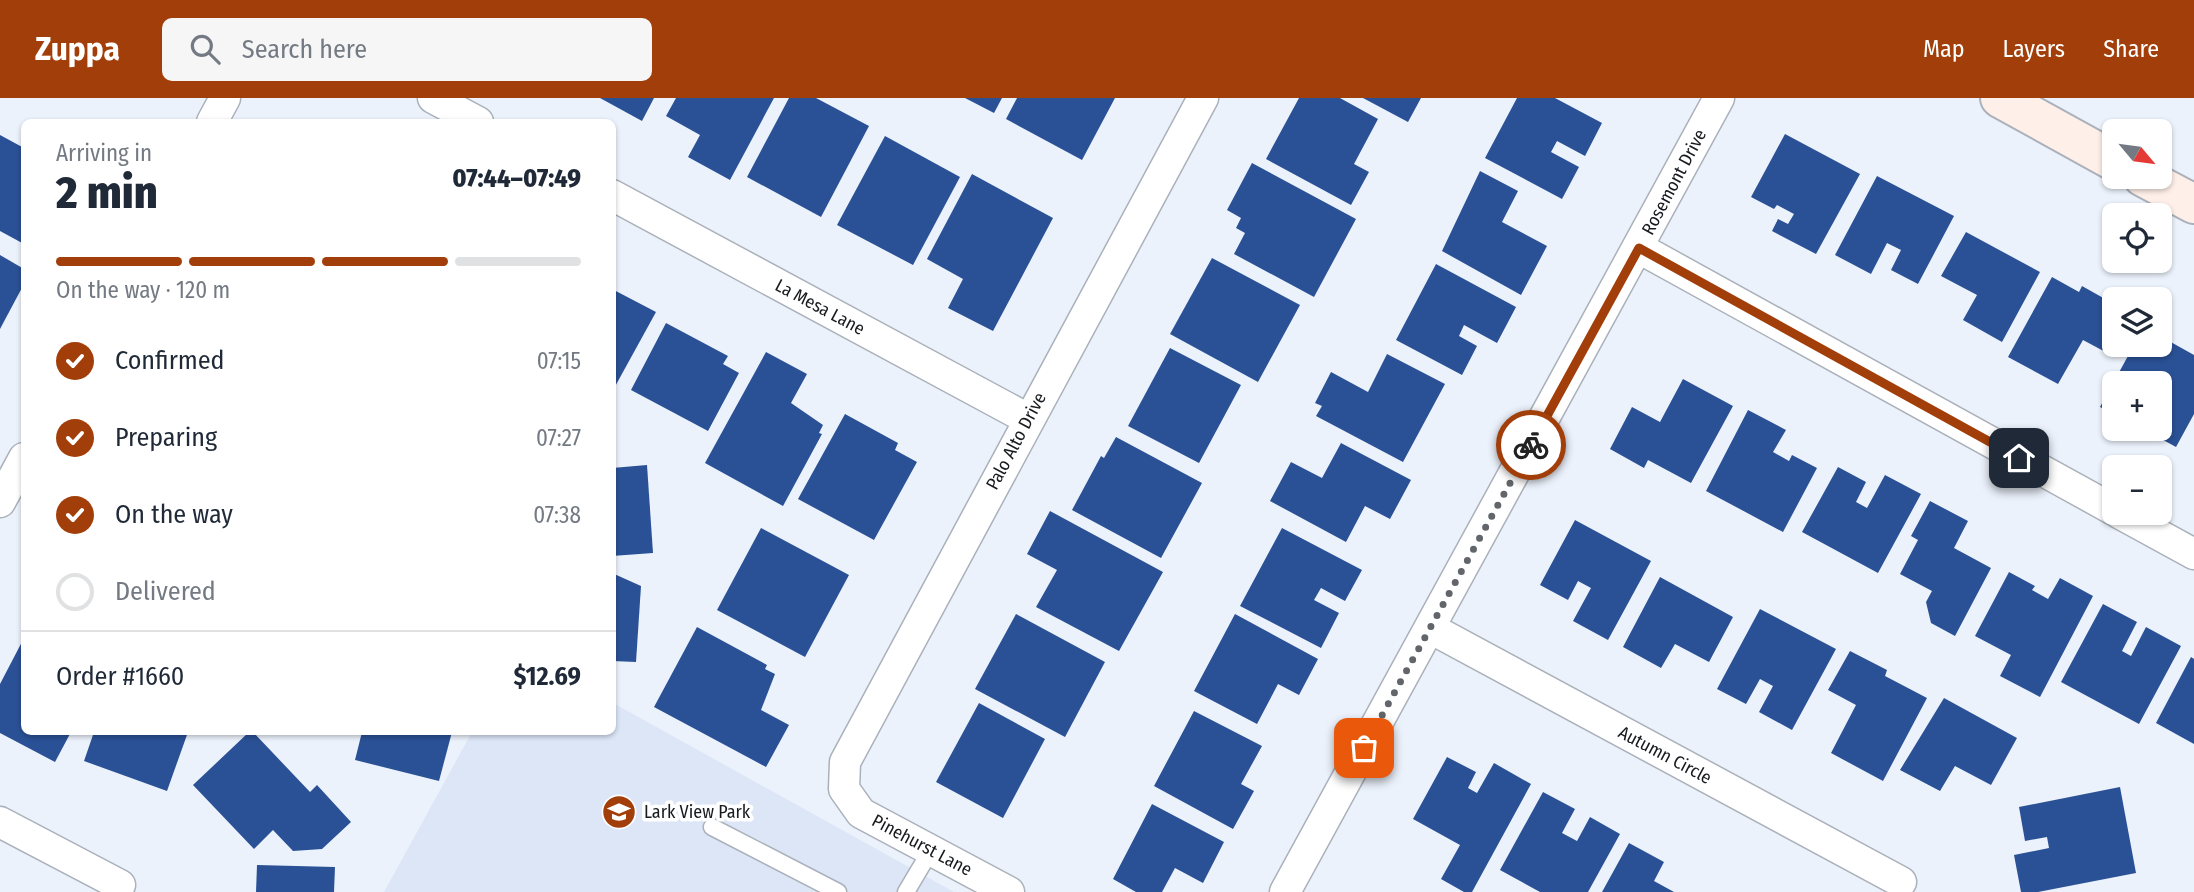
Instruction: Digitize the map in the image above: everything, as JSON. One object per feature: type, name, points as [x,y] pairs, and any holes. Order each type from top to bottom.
[{"type":"street","points":[[214,119],[225,98]]},
{"type":"street","points":[[433,98],[472,119]]},
{"type":"street","name":"Palo Alto Drive","points":[[844,789],[845,762],[1203,98]]},
{"type":"street","name":"Rosemont Drive","points":[[1285,892],[1719,98]]},
{"type":"street","points":[[2000,98],[2102,154]]},
{"type":"street","points":[[2166,189],[2194,204]]},
{"type":"street","name":"La Mesa Lane","points":[[616,197],[1028,419]]},
{"type":"street","points":[[1639,248],[2102,503]]},
{"type":"street","points":[[0,502],[21,464]]},
{"type":"street","points":[[2141,525],[2194,554]]},
{"type":"street","name":"Autumn Circle","points":[[1430,628],[1901,882]]},
{"type":"street","name":"Pinehurst Lane","points":[[844,789],[861,813],[1009,892]]},
{"type":"street","points":[[0,822],[120,886]]},
{"type":"lane","points":[[712,827],[838,892]]},
{"type":"lane","points":[[906,892],[931,850]]},
{"type":"shaded area","name":"Lark View Park","points":[[616,705],[954,892],[384,892],[470,735],[616,735]]},
{"type":"building","points":[[600,98],[654,98],[642,121]]},
{"type":"building","points":[[676,98],[774,98],[730,180],[688,157],[700,135],[666,116]]},
{"type":"building","points":[[789,98],[816,98],[869,126],[821,217],[747,177]]},
{"type":"building","points":[[965,98],[1002,98],[994,113]]},
{"type":"building","points":[[1017,98],[1115,98],[1082,160],[1006,119]]},
{"type":"building","points":[[1299,98],[1340,98],[1378,119],[1354,164],[1369,172],[1351,205],[1266,159]]},
{"type":"building","points":[[1363,98],[1421,98],[1408,122]]},
{"type":"building","points":[[1517,98],[1555,98],[1602,123],[1585,156],[1557,141],[1551,152],[1579,167],[1562,199],[1485,158]]},
{"type":"building","points":[[1785,134],[1860,174],[1816,254],[1772,231],[1778,219],[1788,224],[1794,214],[1777,205],[1774,209],[1751,197]]},
{"type":"building","points":[[0,135],[21,146],[21,242],[0,231]]},
{"type":"building","points":[[885,136],[960,177],[913,265],[837,225]]},
{"type":"building","points":[[1252,163],[1356,219],[1314,297],[1234,254],[1245,233],[1236,228],[1241,218],[1227,210]]},
{"type":"building","points":[[1480,171],[1518,191],[1502,222],[1547,246],[1521,295],[1442,251]]},
{"type":"building","points":[[972,174],[1053,218],[993,331],[948,308],[963,279],[927,259]]},
{"type":"building","points":[[1877,176],[1954,216],[1918,284],[1891,270],[1901,250],[1887,243],[1871,274],[1835,255]]},
{"type":"building","points":[[1966,232],[2040,272],[2002,342],[1963,320],[1977,295],[1941,276]]},
{"type":"building","points":[[0,255],[21,267],[21,290],[0,329]]},
{"type":"building","points":[[1212,258],[1300,305],[1258,382],[1170,334]]},
{"type":"building","points":[[1436,264],[1516,307],[1497,343],[1464,325],[1459,336],[1477,346],[1462,375],[1396,340]]},
{"type":"building","points":[[2052,277],[2079,292],[2082,286],[2102,297],[2102,350],[2083,340],[2058,384],[2008,357]]},
{"type":"building","points":[[616,291],[656,312],[616,385]]},
{"type":"building","points":[[666,323],[728,356],[723,364],[739,373],[708,431],[631,390]]},
{"type":"building","points":[[2172,343],[2194,355],[2194,414],[2176,447],[2165,441],[2172,441],[2172,371],[2120,371],[2127,357],[2172,357]]},
{"type":"building","points":[[1170,348],[1241,385],[1199,463],[1128,426]]},
{"type":"building","points":[[766,352],[807,374],[791,403],[823,425],[819,433],[822,434],[783,506],[705,463]]},
{"type":"building","points":[[1387,354],[1445,384],[1403,462],[1316,416],[1322,406],[1315,403],[1331,372],[1368,392]]},
{"type":"building","points":[[1683,379],[1733,406],[1691,483],[1648,460],[1644,468],[1610,449],[1632,407],[1660,422]]},
{"type":"building","points":[[1748,410],[1786,430],[1773,452],[1789,461],[1792,455],[1817,468],[1783,532],[1706,491]]},
{"type":"building","points":[[845,414],[898,443],[895,450],[917,462],[874,540],[798,499]]},
{"type":"building","points":[[1116,437],[1202,483],[1161,558],[1072,510],[1101,456],[1104,458]]},
{"type":"building","points":[[1341,443],[1411,480],[1390,519],[1365,506],[1346,542],[1270,501],[1291,462],[1322,478]]},
{"type":"building","points":[[647,465],[653,553],[616,556],[616,468]]},
{"type":"building","points":[[1838,467],[1866,482],[1856,502],[1867,508],[1885,475],[1921,494],[1878,573],[1802,532]]},
{"type":"building","points":[[1930,501],[1968,521],[1954,548],[1991,568],[1955,636],[1931,623],[1926,602],[1932,591],[1900,574],[1918,540],[1911,536]]},
{"type":"building","points":[[1050,511],[1163,572],[1119,651],[1036,607],[1057,570],[1027,554]]},
{"type":"building","points":[[1575,520],[1651,561],[1608,640],[1573,621],[1591,588],[1578,581],[1568,600],[1540,585]]},
{"type":"building","points":[[761,528],[849,575],[805,657],[717,610]]},
{"type":"building","points":[[1282,528],[1362,570],[1345,601],[1321,588],[1314,600],[1339,613],[1321,648],[1240,606]]},
{"type":"building","points":[[2009,572],[2035,586],[2032,590],[2048,599],[2060,578],[2093,596],[2040,697],[2000,676],[2011,655],[1975,636]]},
{"type":"building","points":[[616,575],[641,586],[636,662],[616,661]]},
{"type":"building","points":[[1660,577],[1733,617],[1709,662],[1675,644],[1661,668],[1623,647]]},
{"type":"building","points":[[2103,604],[2137,622],[2122,651],[2131,656],[2146,627],[2181,646],[2139,724],[2061,682]]},
{"type":"building","points":[[1760,609],[1836,649],[1792,730],[1759,712],[1773,686],[1760,679],[1746,704],[1717,689]]},
{"type":"building","points":[[1016,614],[1105,662],[1065,737],[975,689]]},
{"type":"building","points":[[1235,614],[1318,659],[1299,695],[1278,684],[1257,724],[1194,691]]},
{"type":"building","points":[[697,627],[767,665],[765,669],[775,674],[761,710],[789,725],[766,767],[654,707]]},
{"type":"building","points":[[21,644],[21,735],[69,735],[55,762],[0,733],[0,684]]},
{"type":"building","points":[[1850,651],[1887,670],[1885,676],[1927,698],[1883,781],[1831,753],[1856,705],[1828,690]]},
{"type":"building","points":[[2191,657],[2194,659],[2194,744],[2156,723]]},
{"type":"building","points":[[1944,698],[2017,738],[1991,785],[1955,766],[1940,791],[1900,770]]},
{"type":"building","points":[[979,703],[1045,739],[1003,818],[936,782]]},
{"type":"building","points":[[1194,711],[1262,746],[1241,784],[1254,791],[1233,829],[1154,786]]},
{"type":"building","points":[[93,735],[187,735],[167,791],[84,761]]},
{"type":"building","points":[[246,735],[256,735],[310,792],[317,785],[351,822],[322,849],[293,851],[273,830],[254,849],[193,785]]},
{"type":"building","points":[[361,735],[451,735],[439,781],[355,760]]},
{"type":"building","points":[[1447,757],[1476,772],[1468,788],[1477,793],[1494,763],[1531,784],[1472,892],[1464,892],[1441,879],[1460,845],[1413,819]]},
{"type":"building","points":[[2120,787],[2136,873],[2038,892],[2021,892],[2014,855],[2049,848],[2047,837],[2025,841],[2019,807]]},
{"type":"building","points":[[1543,792],[1575,809],[1562,833],[1577,841],[1590,817],[1620,834],[1588,892],[1540,892],[1500,870]]},
{"type":"building","points":[[1152,804],[1224,842],[1203,883],[1175,868],[1162,892],[1136,892],[1113,879]]},
{"type":"building","points":[[1629,843],[1664,862],[1654,881],[1674,892],[1602,892]]},
{"type":"building","points":[[257,865],[335,867],[334,892],[256,892]]},
{"type":"way so far","points":[[1364,748],[1531,445]]},
{"type":"place","name":"Lark View Park","points":[[619,812]]},
{"type":"route","points":[[1531,445],[1639,248],[2019,458]]}]
